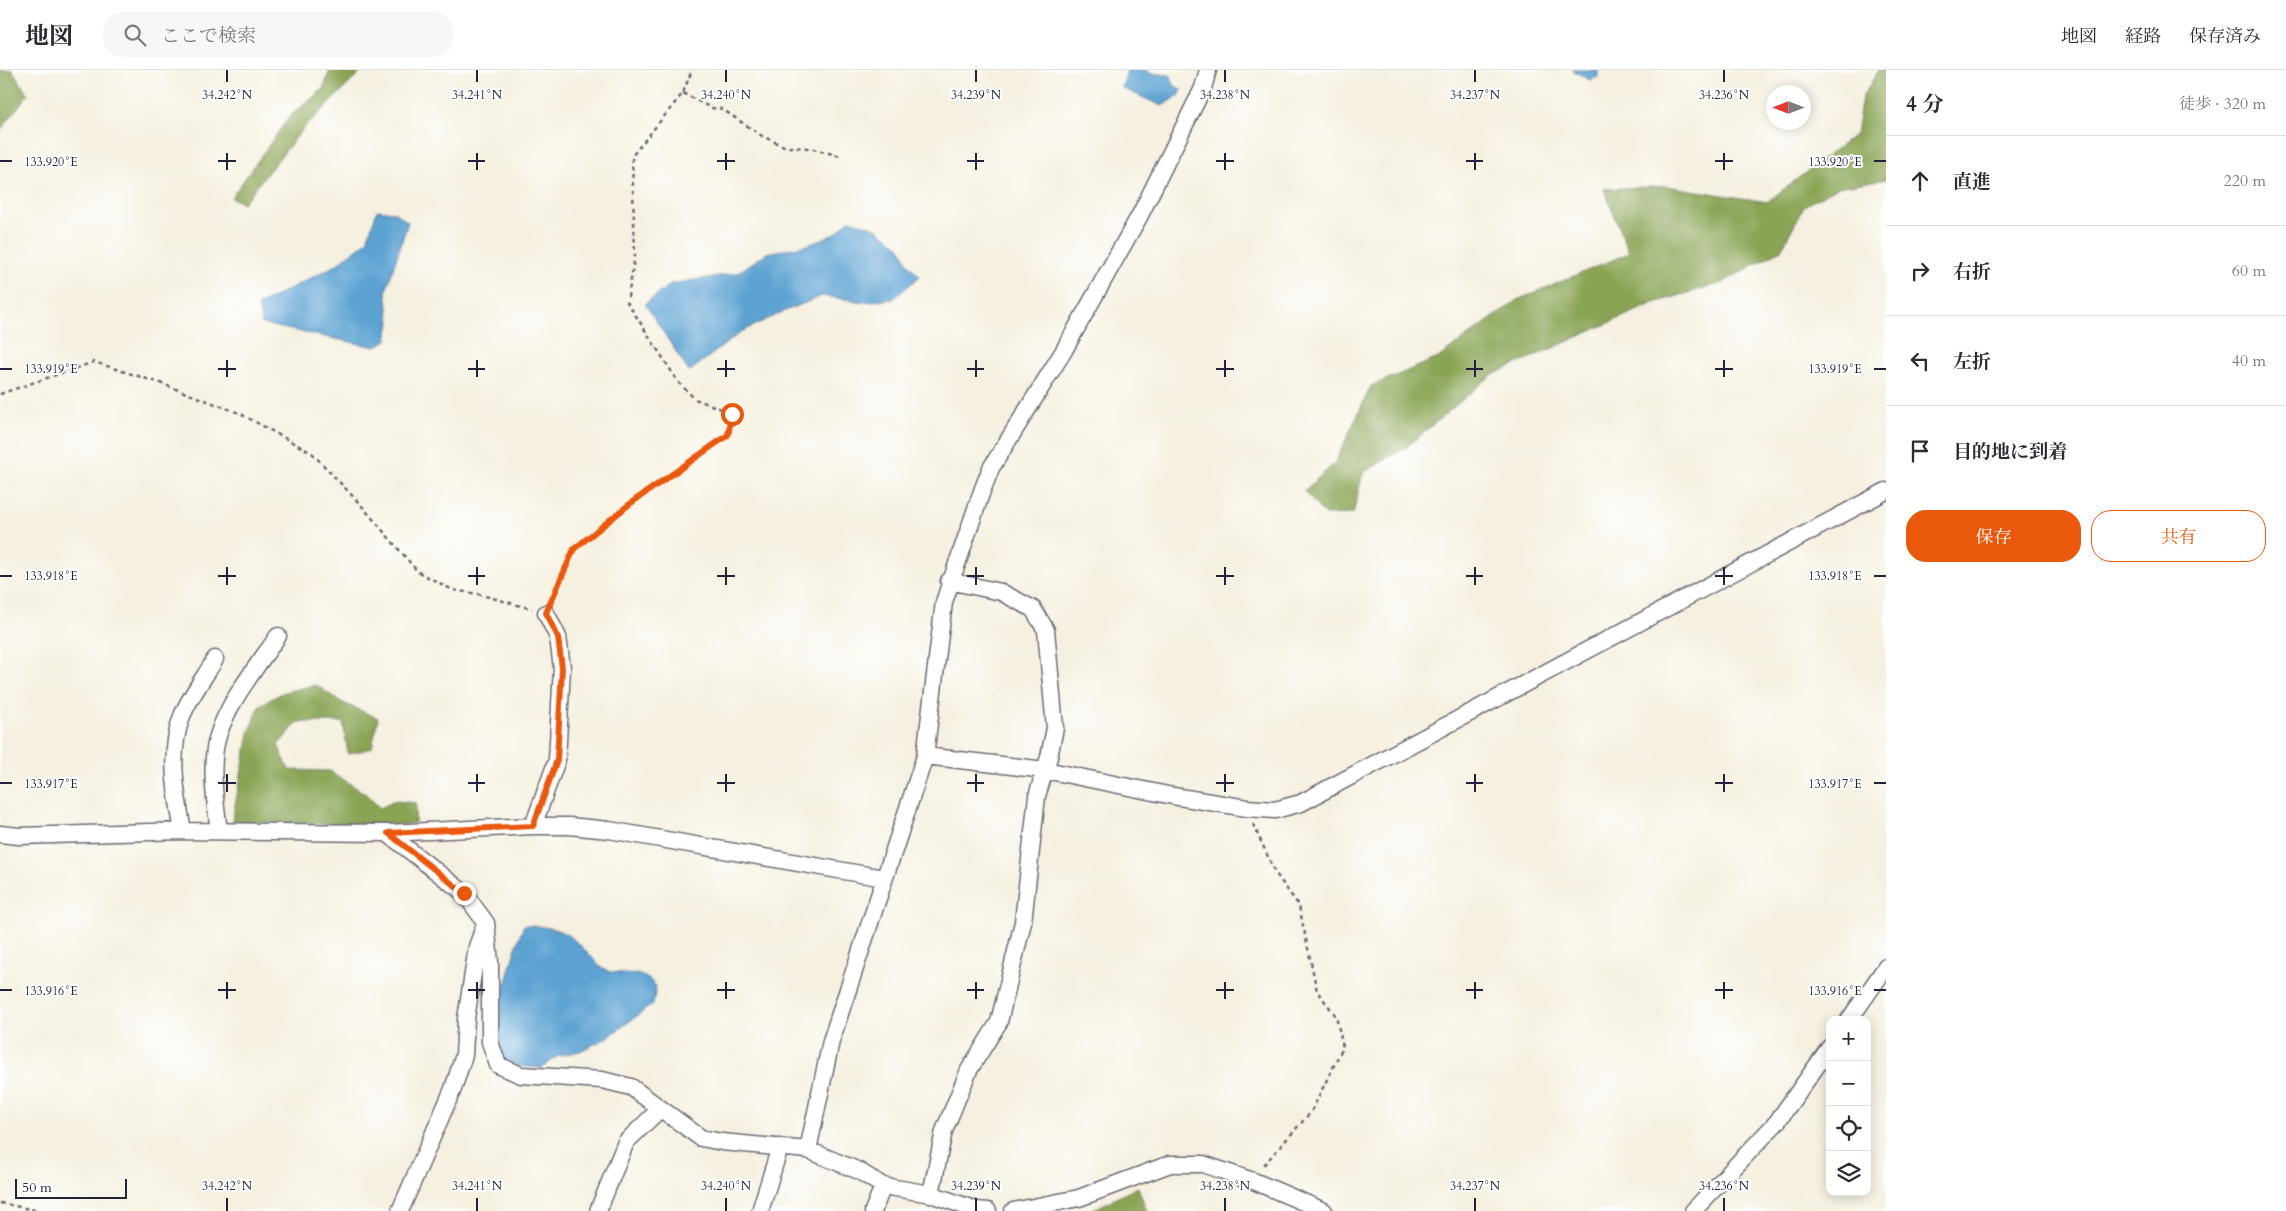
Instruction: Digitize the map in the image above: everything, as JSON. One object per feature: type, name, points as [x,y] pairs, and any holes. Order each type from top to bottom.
[{"type":"street","points":[[808,1150],[831,1041],[925,756],[944,602],[949,581],[990,468],[1063,352],[1140,215],[1203,88],[1208,70]]},
{"type":"street","points":[[925,756],[1004,763],[1173,796],[1247,808],[1275,810],[1301,804],[1886,491]]},
{"type":"street","points":[[931,1194],[944,1131],[969,1070],[999,1022],[1023,922],[1037,796],[1055,728],[1046,630],[1033,609],[1002,592],[949,581]]},
{"type":"street","points":[[533,826],[557,760],[558,750],[562,668],[558,637],[546,613]]},
{"type":"street","points":[[219,831],[214,789],[214,756],[222,726],[231,705],[278,636]]},
{"type":"street","points":[[183,831],[174,783],[175,748],[182,716],[215,659]]},
{"type":"street","points":[[0,834],[19,836],[183,831],[388,833],[569,826],[608,830],[884,878]]},
{"type":"street","points":[[388,833],[464,893],[486,923],[490,962],[490,1042],[498,1064],[521,1075],[602,1080],[631,1087],[701,1138],[722,1142],[808,1150],[859,1172],[883,1186],[931,1194],[976,1210],[988,1211]]},
{"type":"street","points":[[400,1211],[453,1089],[464,1055],[466,1019],[477,947],[486,923]]},
{"type":"street","points":[[1852,1016],[1886,967]]},
{"type":"street","points":[[1693,1211],[1777,1122],[1826,1054]]},
{"type":"street","points":[[598,1211],[626,1142],[660,1109]]},
{"type":"street","points":[[760,1211],[780,1147]]},
{"type":"street","points":[[1013,1211],[1035,1205],[1079,1198],[1170,1164],[1203,1164],[1256,1182],[1324,1211]]},
{"type":"street","points":[[873,1211],[883,1186]]},
{"type":"path","points":[[0,394],[94,362],[160,383],[238,413],[312,453],[361,505],[418,572],[453,590],[478,594],[546,613],[574,549],[631,503],[728,435],[732,414],[695,399],[679,383],[628,302],[635,256],[632,156],[683,93],[692,70]]},
{"type":"path","points":[[683,93],[711,108],[722,109],[762,136],[786,147],[810,148],[840,156]]},
{"type":"path","points":[[1247,808],[1276,874],[1299,906],[1317,991],[1336,1016],[1343,1047],[1311,1112],[1261,1168],[1256,1182]]},
{"type":"path","points":[[0,1203],[40,1211]]},
{"type":"green space","points":[[0,70],[12,70],[28,94],[0,131]]},
{"type":"green space","points":[[330,70],[363,70],[303,129],[243,203],[231,198],[289,117],[323,89]]},
{"type":"green space","points":[[1879,70],[1886,70],[1886,179],[1838,187],[1804,206],[1781,250],[1722,283],[1654,303],[1492,375],[1405,448],[1363,473],[1353,514],[1325,515],[1304,491],[1335,463],[1371,386],[1438,358],[1517,300],[1629,253],[1604,189],[1666,186],[1767,202],[1856,134],[1862,97]]},
{"type":"green space","points":[[316,685],[341,702],[378,718],[372,748],[348,754],[343,722],[298,722],[278,745],[289,770],[330,771],[366,794],[380,808],[395,801],[416,803],[415,823],[389,826],[232,821],[249,733],[260,705],[284,692]]},
{"type":"green space","points":[[1138,1187],[1147,1211],[1090,1211]]},
{"type":"water","points":[[1127,70],[1148,70],[1149,73],[1170,75],[1174,85],[1182,90],[1179,96],[1162,106],[1122,88]]},
{"type":"water","points":[[1572,70],[1598,70],[1598,77],[1590,80]]},
{"type":"water","points":[[377,210],[394,212],[408,222],[386,291],[390,322],[387,340],[375,347],[262,324],[258,305],[336,265],[367,241]]},
{"type":"water","points":[[849,220],[876,228],[900,247],[909,265],[920,276],[893,299],[864,302],[822,296],[778,314],[741,332],[689,372],[645,304],[671,284],[737,273],[767,253],[808,245],[836,233]]},
{"type":"water","points":[[524,925],[560,931],[574,940],[602,968],[608,971],[635,974],[649,980],[656,986],[653,1004],[607,1038],[580,1051],[558,1056],[542,1068],[512,1064],[502,1051],[499,1035],[500,1016],[508,974]]},
{"type":"route","points":[[464,893],[407,850],[388,833],[533,826],[557,760],[562,668],[558,637],[546,613],[574,549],[631,503],[728,435],[732,414]]}]
